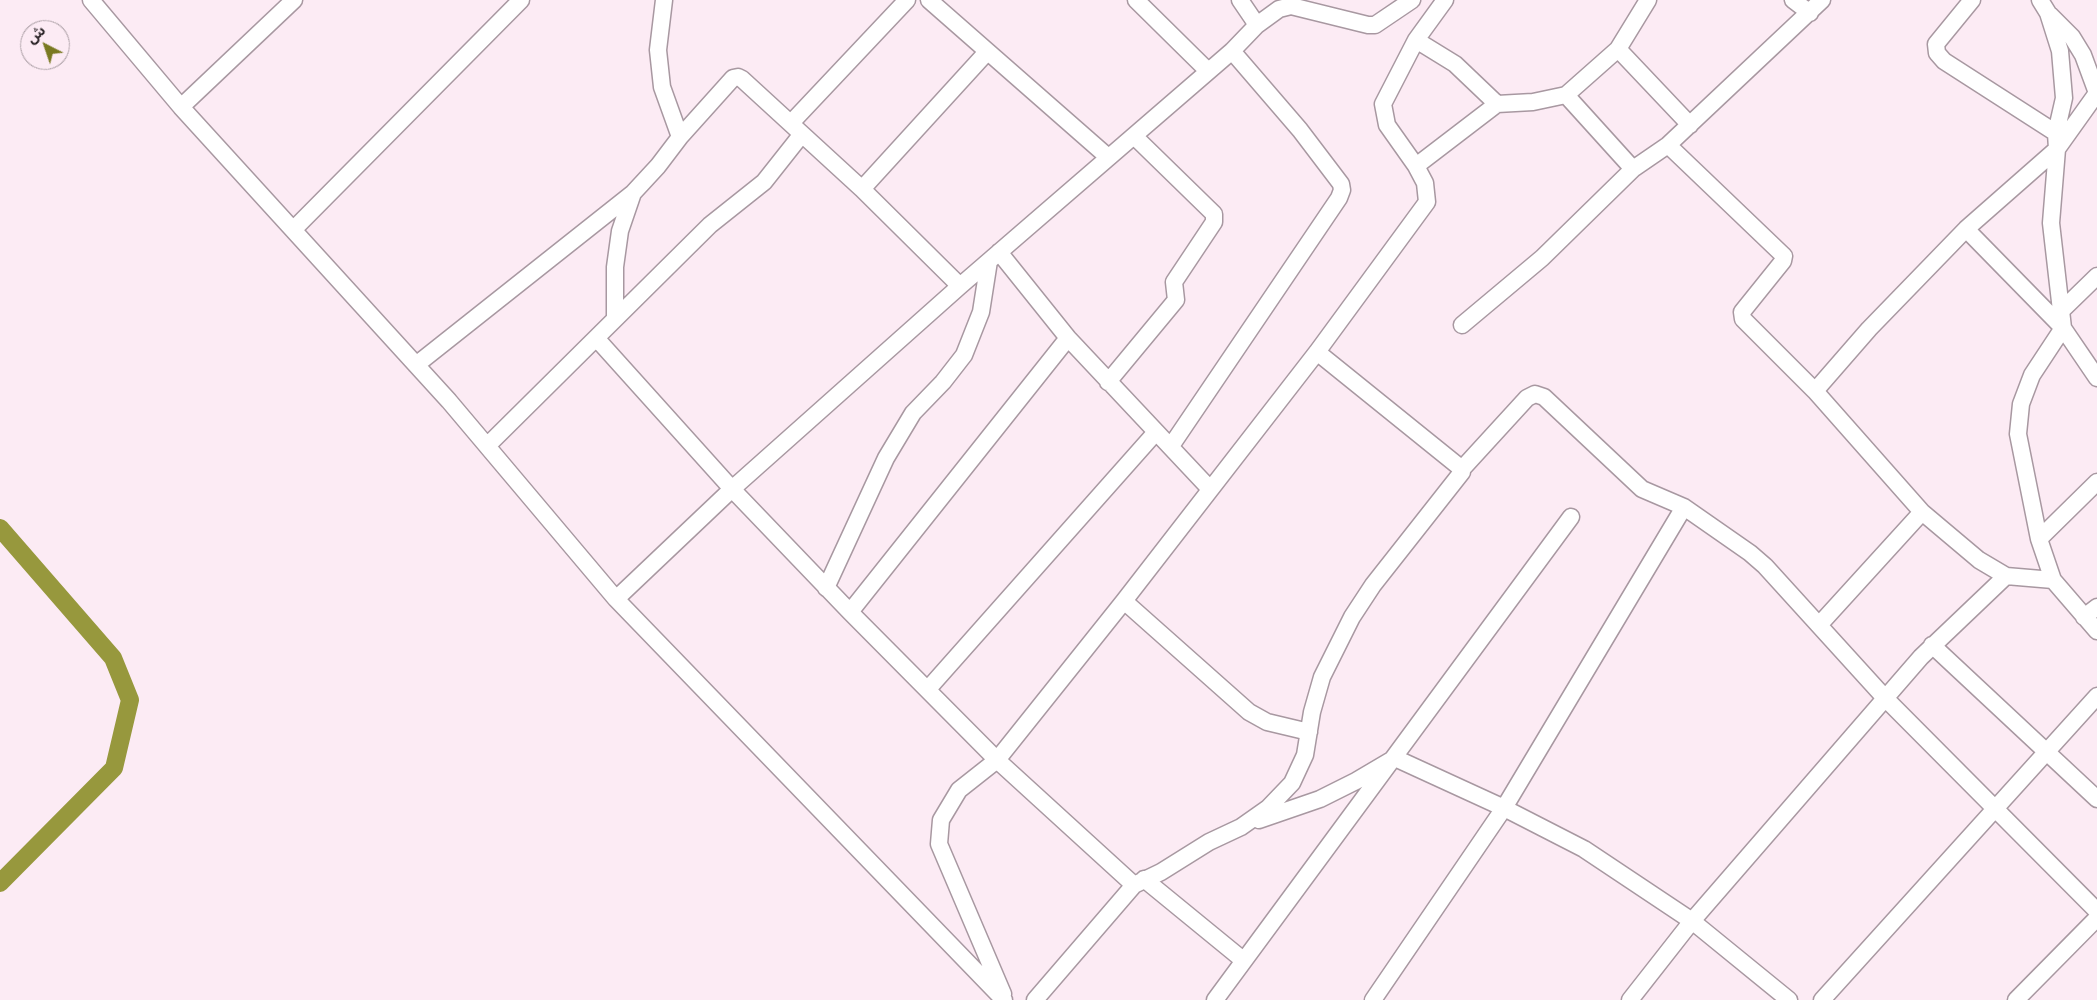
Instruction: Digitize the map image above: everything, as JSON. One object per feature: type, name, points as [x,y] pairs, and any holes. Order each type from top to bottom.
[{"type":"street","points":[[91,0],[181,107],[416,365],[487,446],[616,599],[1005,1000]]},
{"type":"street","points":[[181,107],[294,0]]},
{"type":"street","points":[[293,230],[521,0]]},
{"type":"street","points":[[487,446],[597,340],[615,318],[710,225],[764,182],[797,128],[908,0]]},
{"type":"street","points":[[929,0],[1108,157]]},
{"type":"street","points":[[1136,0],[1207,70]]},
{"type":"street","points":[[1240,0],[1257,25]]},
{"type":"street","points":[[616,599],[732,489],[960,286],[1134,136],[1207,70],[1232,51],[1257,25],[1279,9],[1291,6],[1368,25],[1375,25],[1412,0]]},
{"type":"street","points":[[1005,1000],[939,844],[941,820],[959,790],[997,760],[1124,601],[1317,352],[1427,202],[1425,183],[1416,166],[1388,125],[1384,104],[1416,40],[1444,0]]},
{"type":"street","points":[[1416,166],[1496,104],[1533,102],[1566,95],[1618,49],[1648,0]]},
{"type":"street","points":[[1793,0],[1810,13]]},
{"type":"street","points":[[1462,324],[1542,258],[1633,169],[1668,145],[1822,0]]},
{"type":"street","points":[[1972,0],[1936,44],[1937,53],[1944,61],[2057,141]]},
{"type":"street","points":[[666,3],[658,50],[662,87],[680,137]]},
{"type":"street","points":[[2044,7],[2060,51],[2064,98],[2057,141],[2051,223],[2063,328],[2032,375],[2020,412],[2018,434],[2039,539],[2052,580],[2097,631]]},
{"type":"street","points":[[1815,391],[1870,329],[1966,229],[2057,141],[2097,93],[2083,55],[2072,37],[2044,7]]},
{"type":"street","points":[[1416,40],[1456,64],[1496,104]]},
{"type":"street","points":[[1618,49],[1690,125]]},
{"type":"street","points":[[1171,446],[1334,206],[1342,190],[1341,184],[1300,130],[1232,51]]},
{"type":"street","points":[[862,189],[987,52]]},
{"type":"street","points":[[416,365],[633,193],[733,78],[738,77],[742,78],[862,189],[960,286]]},
{"type":"street","points":[[1566,95],[1633,169]]},
{"type":"street","points":[[1108,382],[1176,300],[1174,282],[1214,222],[1214,214],[1134,136]]},
{"type":"street","points":[[1668,145],[1784,256],[1784,261],[1742,312],[1741,316],[1815,391],[1922,512],[1979,560],[2006,576],[2052,580]]},
{"type":"street","points":[[615,318],[615,267],[620,231],[633,193]]},
{"type":"street","points":[[1966,229],[2063,328],[2097,378]]},
{"type":"street","points":[[994,257],[1108,382],[1210,489]]},
{"type":"street","points":[[826,588],[886,458],[913,413],[944,382],[964,354],[981,312],[994,257]]},
{"type":"street","points":[[2060,312],[2097,276]]},
{"type":"street","points":[[850,612],[1068,338]]},
{"type":"street","points":[[597,340],[732,489],[826,588],[997,760],[1139,882],[1243,960]]},
{"type":"street","points":[[1317,352],[1462,469]]},
{"type":"street","points":[[1241,827],[1268,808],[1292,783],[1305,755],[1312,712],[1322,678],[1352,616],[1373,585],[1462,472],[1462,469],[1527,398],[1536,394],[1544,397],[1642,489],[1684,508],[1750,553],[1820,624],[1885,698],[2097,911]]},
{"type":"street","points":[[928,689],[1156,432]]},
{"type":"street","points":[[2039,539],[2097,482]]},
{"type":"street","points":[[1373,1000],[1504,808],[1684,508]]},
{"type":"street","points":[[1820,624],[1922,512]]},
{"type":"street","points":[[1215,1000],[1571,517]]},
{"type":"street","points":[[1630,1000],[1692,921],[1932,645],[2006,576]]},
{"type":"street","points":[[1124,601],[1249,712],[1267,722],[1310,732]]},
{"type":"street","points":[[2084,618],[2097,607]]},
{"type":"street","points":[[1932,645],[2097,799]]},
{"type":"street","points":[[1822,1000],[2097,696]]},
{"type":"street","points":[[1395,758],[1504,808],[1572,842],[1692,921],[1789,1000]]},
{"type":"street","points":[[1035,1000],[1139,882],[1161,872],[1209,842],[1241,827],[1320,799],[1395,758]]},
{"type":"street","points":[[2016,1000],[2097,918]]},
{"type":"waterway","points":[[0,528],[113,658],[130,700],[114,768],[0,883]]}]
